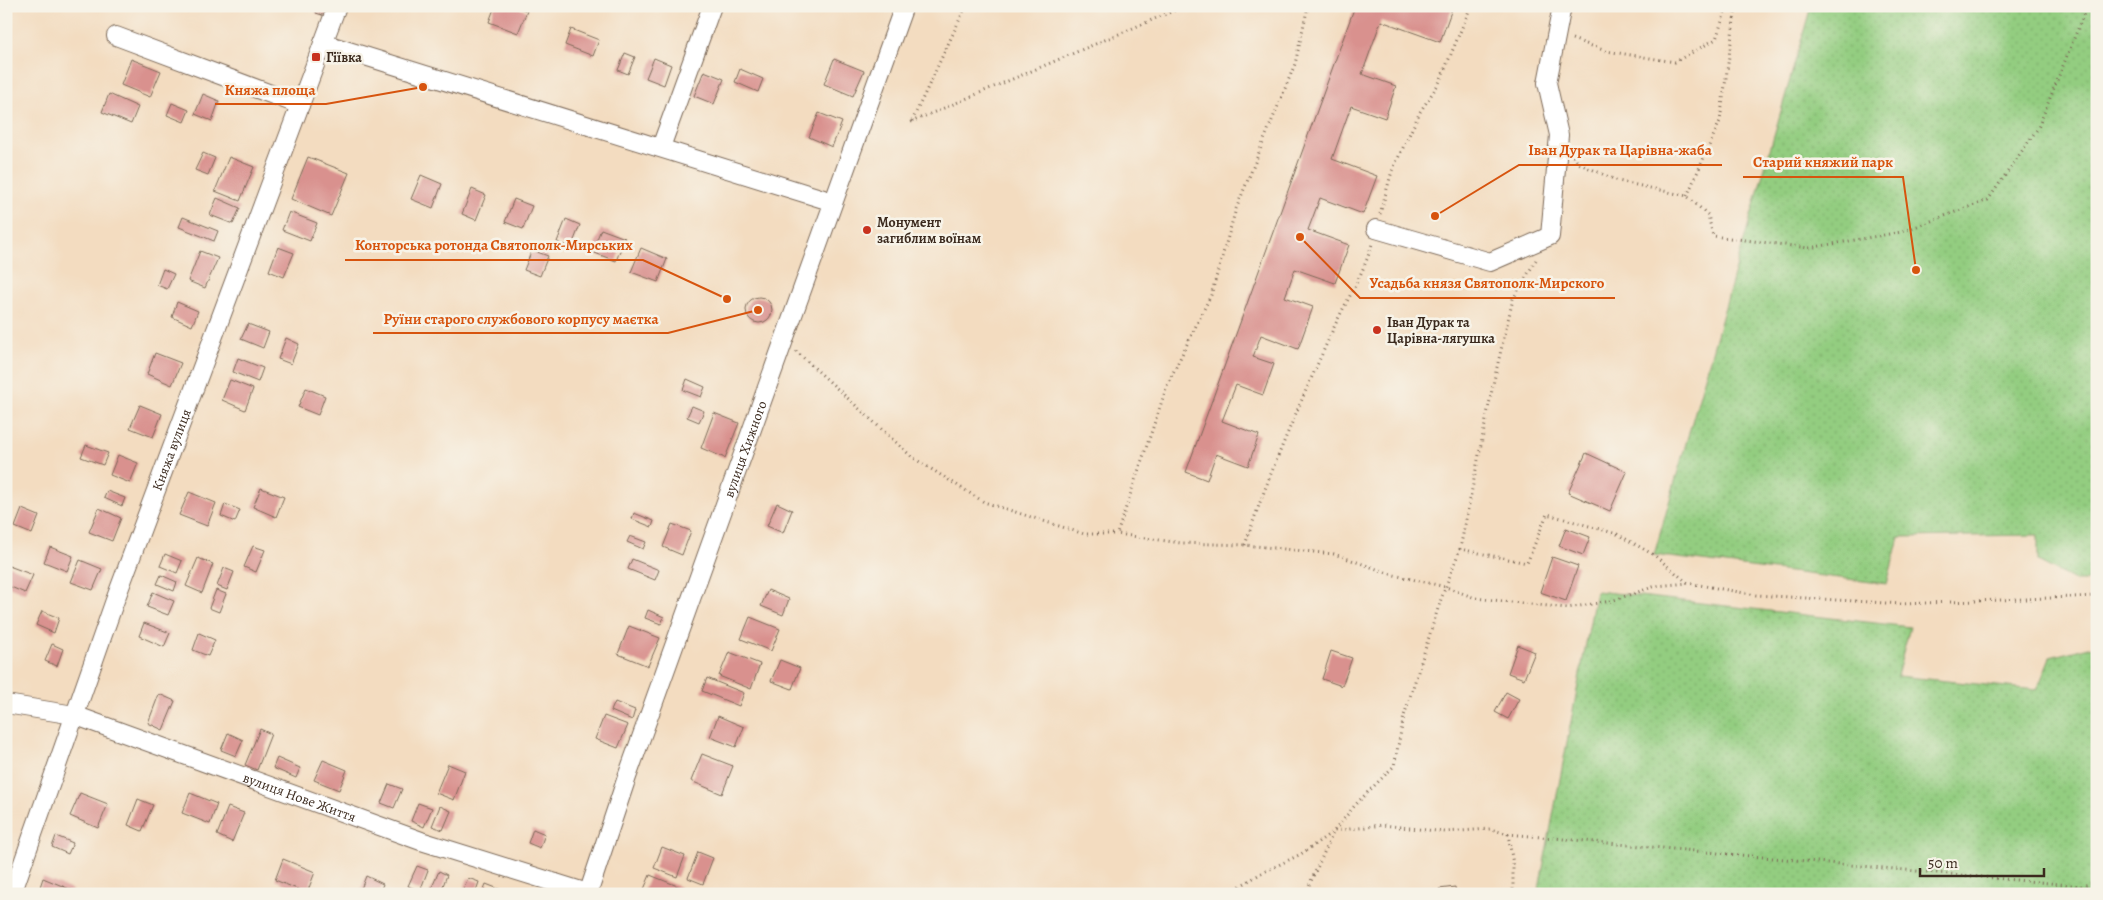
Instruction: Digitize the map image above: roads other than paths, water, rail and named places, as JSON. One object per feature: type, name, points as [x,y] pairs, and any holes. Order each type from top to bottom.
[{"type":"street","name":"Княжа вулиця","points":[[12,894],[74,715],[337,6]]},
{"type":"street","points":[[661,147],[712,6]]},
{"type":"street","name":"вулиця Хижного","points":[[589,893],[627,777],[904,6]]},
{"type":"street","points":[[1376,229],[1490,262],[1550,236],[1560,135],[1547,83],[1562,6]]},
{"type":"street","points":[[116,36],[300,105]]},
{"type":"street","points":[[323,43],[833,202]]},
{"type":"street","name":"вулиця Нове Життя","points":[[6,704],[74,715],[421,841],[589,893]]},
{"type":"place","name":"Гіївка","points":[[316,57]]},
{"type":"place","name":"Княжа площа","points":[[423,87]]},
{"type":"place","name":"Іван Дурак та Царівна-жаба","points":[[1435,216]]},
{"type":"place","name":"Монумент загиблим воїнам","points":[[867,230]]},
{"type":"place","name":"Усадьба князя Святополк-Мирского","points":[[1300,237]]},
{"type":"place","name":"Старий княжий парк","points":[[1916,270]]},
{"type":"place","name":"Конторська ротонда Святополк-Мирських","points":[[727,299]]},
{"type":"place","name":"Руїни старого службового корпусу маєтка","points":[[758,310]]},
{"type":"place","name":"Іван Дурак та Царівна-лягушка","points":[[1377,330]]}]
